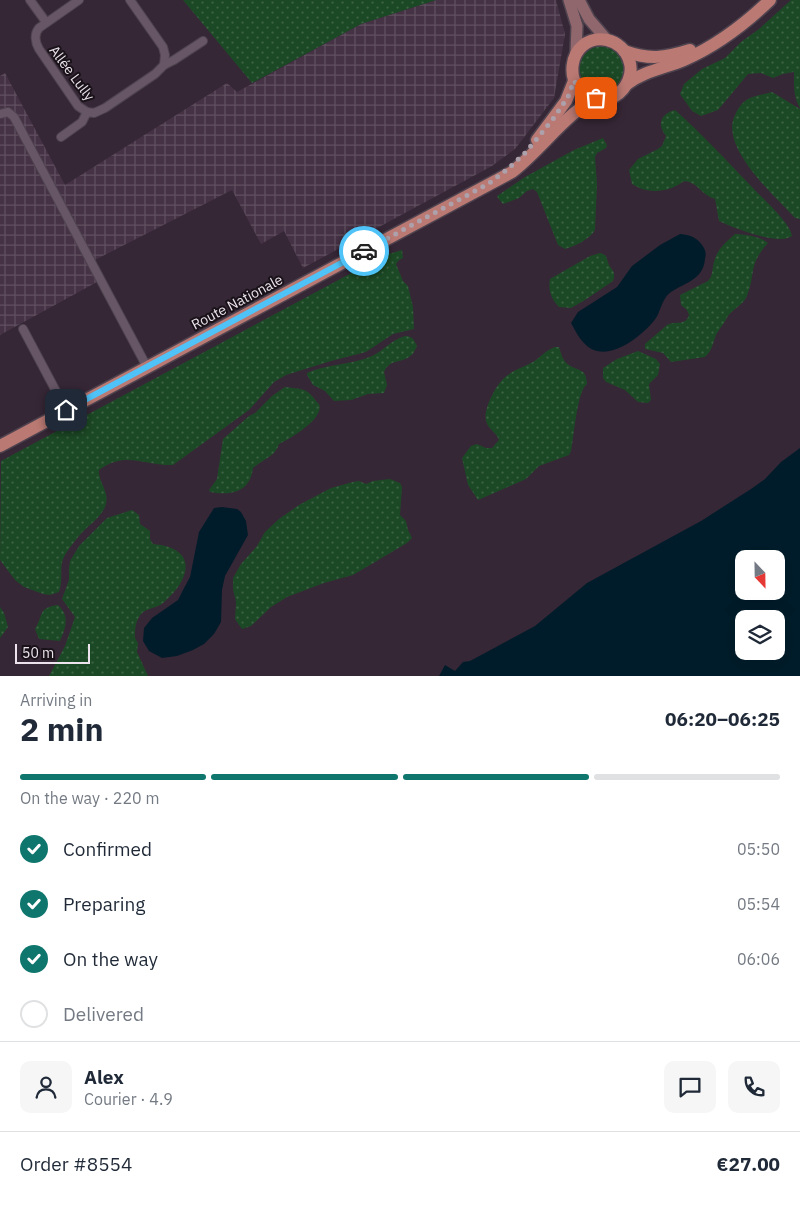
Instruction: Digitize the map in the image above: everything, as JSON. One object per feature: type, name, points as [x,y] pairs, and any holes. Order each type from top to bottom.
[{"type":"main road","points":[[488,184],[517,168],[579,110],[616,94],[637,77],[693,56],[750,18],[770,0]]},
{"type":"main road","points":[[602,99],[587,95],[579,89],[574,81],[572,68],[576,53],[590,42],[607,40],[624,50],[644,57],[661,57],[693,50],[718,40]]},
{"type":"main road","points":[[624,50],[630,67],[627,84]]},
{"type":"main road","points":[[488,184],[515,162],[541,135],[566,101],[574,81]]},
{"type":"main road","name":"Route Nationale","points":[[0,446],[488,184]]},
{"type":"street","points":[[30,0],[46,22],[79,0]]},
{"type":"street","points":[[130,0],[163,47],[165,55],[164,65]]},
{"type":"street","points":[[569,0],[577,26],[576,53]]},
{"type":"street","points":[[579,0],[589,19],[607,40]]},
{"type":"street","name":"Allée Lully","points":[[46,22],[36,32],[37,46],[78,106],[87,112],[94,113],[105,108],[155,74],[164,65],[203,41]]},
{"type":"street","points":[[0,114],[8,112],[14,117],[147,367]]},
{"type":"street","name":"Allée Lully","points":[[61,137],[82,122],[87,112]]},
{"type":"street","points":[[23,329],[66,410]]},
{"type":"shaded area","points":[[436,0],[556,0],[565,34],[554,98],[515,149],[492,166],[303,268],[284,231],[261,244],[232,190],[87,264],[97,282],[0,335],[0,76],[5,73],[65,185],[227,83],[237,92],[361,24]]},
{"type":"green space","points":[[183,0],[436,0],[361,24],[252,83]]},
{"type":"green space","points":[[791,0],[800,0],[800,108],[795,95],[794,72],[773,78],[761,73],[748,74],[718,110],[701,116],[692,111],[680,94],[684,84],[702,69],[725,58]]},
{"type":"green space","points":[[602,46],[615,50],[621,56],[625,69],[621,82],[615,88],[602,92],[589,88],[583,82],[579,69],[583,56],[589,50]]},
{"type":"green space","points":[[772,92],[800,109],[800,219],[795,218],[763,184],[742,156],[735,142],[732,128],[739,107],[750,98]]},
{"type":"green space","points":[[675,110],[775,210],[790,230],[792,236],[785,239],[777,239],[756,235],[719,221],[715,199],[689,182],[684,182],[673,188],[661,191],[643,189],[632,184],[629,170],[638,159],[662,146],[666,136],[661,124],[663,117]]},
{"type":"green space","points":[[603,138],[607,145],[606,148],[597,153],[595,157],[597,184],[595,230],[582,242],[565,249],[558,245],[537,192],[533,189],[527,191],[519,198],[503,204],[498,198],[497,196],[525,177],[574,150]]},
{"type":"green space","points":[[735,234],[753,236],[768,243],[755,263],[747,296],[728,316],[717,333],[708,354],[705,357],[671,362],[663,353],[645,349],[645,344],[667,325],[687,319],[689,315],[687,310],[681,305],[680,295],[710,279],[717,253]]},
{"type":"green space","points":[[402,250],[403,258],[396,264],[403,281],[408,286],[413,307],[414,329],[393,334],[366,352],[286,375],[274,382],[249,410],[173,465],[135,460],[118,461],[108,464],[99,470],[106,497],[105,507],[65,555],[62,564],[59,592],[50,595],[43,594],[24,587],[15,580],[0,560],[1,461],[385,255]]},
{"type":"green space","points":[[600,253],[606,256],[614,272],[613,281],[571,308],[559,307],[551,294],[549,287],[550,279],[590,256]]},
{"type":"green space","points":[[405,336],[412,338],[417,346],[410,356],[392,363],[384,372],[387,385],[384,393],[368,394],[351,400],[334,401],[325,391],[313,385],[307,375],[307,373],[315,370],[372,356],[395,340]]},
{"type":"green space","points":[[555,347],[559,347],[562,357],[567,364],[584,373],[587,384],[578,405],[569,455],[539,466],[526,479],[478,500],[468,485],[462,458],[471,446],[477,444],[486,448],[492,448],[499,440],[486,421],[486,411],[493,393],[506,376],[533,362]]},
{"type":"green space","points":[[638,351],[656,359],[660,364],[658,375],[649,384],[651,400],[648,403],[638,402],[625,390],[606,382],[603,378],[603,368],[617,359]]},
{"type":"green space","points":[[285,387],[302,389],[310,394],[319,404],[317,416],[305,428],[279,444],[272,455],[253,468],[248,482],[239,491],[226,493],[210,492],[209,490],[217,479],[223,439]]},
{"type":"green space","points":[[390,479],[400,483],[402,487],[400,515],[406,521],[412,538],[407,543],[353,575],[324,583],[287,597],[271,607],[251,626],[242,629],[235,619],[236,602],[233,578],[265,532],[299,505],[331,488],[359,481],[366,484],[373,481]]},
{"type":"green space","points":[[132,510],[139,515],[140,524],[150,531],[150,539],[153,544],[168,547],[178,552],[184,558],[186,566],[180,585],[161,605],[142,613],[137,622],[135,638],[138,643],[137,652],[148,676],[49,676],[65,646],[75,617],[62,599],[69,580],[70,561],[79,546],[107,518]]},
{"type":"green space","points":[[58,605],[64,613],[66,622],[60,641],[39,639],[35,629],[42,613],[51,606]]},
{"type":"green space","points":[[0,607],[8,627],[0,638]]},
{"type":"water","points":[[680,234],[694,238],[704,248],[705,258],[700,274],[671,292],[663,302],[656,318],[634,339],[614,350],[604,352],[586,345],[571,323],[578,312],[617,287],[632,266],[660,245]]},
{"type":"water","points":[[800,448],[800,676],[439,676],[445,665],[455,671],[463,662],[470,661],[535,626],[587,583],[701,521],[765,479],[781,462]]},
{"type":"water","points":[[214,508],[237,509],[241,512],[246,521],[248,535],[225,576],[222,590],[221,622],[214,634],[204,644],[177,656],[162,658],[149,651],[143,641],[144,628],[152,618],[178,600],[190,577],[199,532]]},
{"type":"way so far","points":[[364,251],[488,184],[501,175],[541,135],[562,107],[574,81],[577,87],[587,95],[596,98]]},
{"type":"route","points":[[66,410],[364,251]]}]
